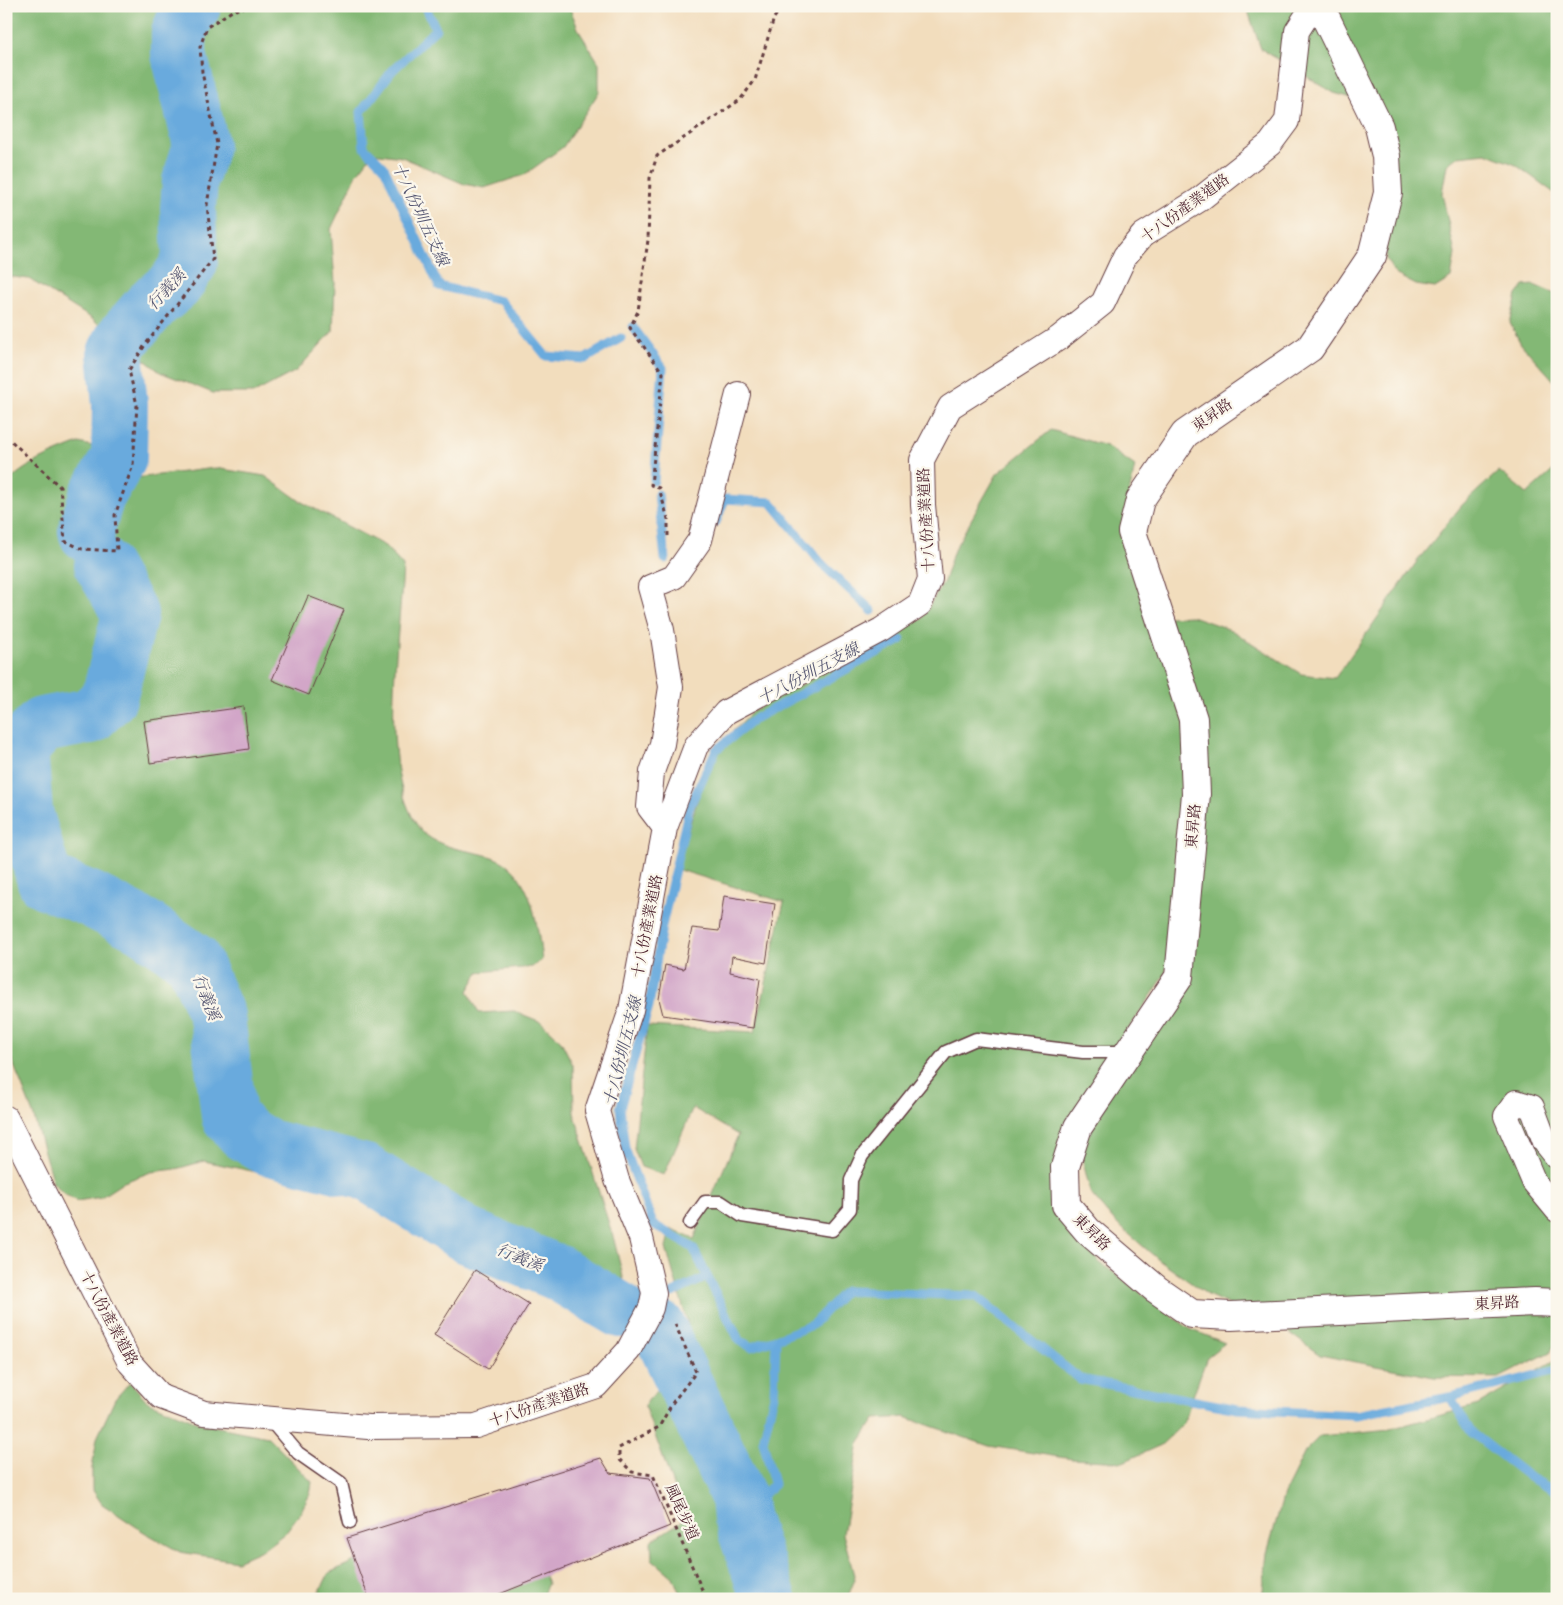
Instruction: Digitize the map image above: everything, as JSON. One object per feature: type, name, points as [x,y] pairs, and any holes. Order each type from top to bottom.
[{"type":"street","name":"十八份產業道路","points":[[6,1118],[130,1363],[161,1397],[204,1413],[270,1420],[368,1427],[476,1426],[596,1386],[628,1351],[651,1308],[654,1293],[641,1238],[617,1180],[597,1110],[631,1010],[665,828],[696,746],[726,712],[881,630],[920,604],[930,579],[922,504],[922,460],[950,408],[1059,338],[1103,303],[1125,256],[1143,235],[1199,200],[1270,144],[1287,121],[1297,31],[1313,6]]},
{"type":"street","name":"東昇路","points":[[1320,6],[1379,127],[1386,156],[1388,193],[1372,256],[1310,348],[1185,434],[1140,500],[1132,532],[1193,719],[1196,794],[1179,977],[1078,1127],[1065,1167],[1066,1205],[1088,1231],[1156,1290],[1192,1314],[1231,1316],[1535,1302],[1557,1303]]},
{"type":"street","points":[[665,828],[649,807],[652,772],[662,744],[671,687],[662,630],[650,587],[674,577],[700,540],[738,394]]},
{"type":"street","points":[[1557,1157],[1545,1142],[1532,1108],[1516,1102],[1506,1116],[1534,1182],[1557,1210]]},
{"type":"lane","points":[[690,1223],[705,1202],[721,1202],[742,1216],[832,1230],[850,1209],[851,1180],[862,1156],[946,1052],[976,1039],[1083,1052],[1128,1052]]},
{"type":"lane","points":[[270,1420],[298,1453],[341,1483],[350,1522]]},
{"type":"path","points":[[6,436],[60,487],[65,541],[82,549],[117,551],[115,515],[133,465],[137,405],[129,370],[145,345],[213,259],[207,205],[217,144],[202,72],[200,47],[207,27],[232,11],[250,6]]},
{"type":"path","points":[[668,538],[668,519],[659,488],[651,485],[663,373],[630,328],[638,311],[648,240],[650,178],[657,156],[740,100],[755,80],[774,18],[783,6]]},
{"type":"path","name":"風尾步道","points":[[654,1293],[666,1304],[696,1372],[673,1402],[659,1426],[619,1448],[619,1459],[632,1472],[653,1475],[706,1599]]},
{"type":"green space","points":[[6,6],[569,6],[579,31],[599,63],[599,92],[563,147],[524,175],[484,188],[464,184],[402,157],[373,153],[357,174],[331,229],[335,283],[333,331],[296,371],[254,393],[213,393],[160,372],[91,318],[29,279],[6,276]]},
{"type":"green space","points":[[1249,6],[1557,6],[1557,195],[1516,165],[1486,153],[1458,156],[1447,165],[1442,193],[1455,254],[1451,278],[1435,288],[1416,285],[1395,274],[1386,259],[1386,227],[1373,104],[1334,93],[1261,49],[1249,14]]},
{"type":"green space","points":[[1534,285],[1557,295],[1557,384],[1521,344],[1510,323],[1517,295],[1524,286]]},
{"type":"green space","points":[[1051,430],[1106,446],[1135,466],[1129,494],[1185,721],[1184,791],[1171,954],[1165,975],[1081,1100],[1071,1224],[1099,1262],[1190,1329],[1225,1343],[1207,1357],[1183,1424],[1161,1445],[1123,1462],[1072,1459],[989,1446],[905,1417],[875,1419],[859,1443],[843,1534],[855,1579],[847,1599],[682,1599],[673,1577],[652,1559],[651,1541],[682,1521],[675,1491],[644,1405],[661,1386],[688,1324],[666,1248],[670,1229],[694,1239],[738,1135],[693,1108],[664,1175],[641,1167],[634,1149],[647,1026],[755,1032],[784,902],[676,869],[703,782],[725,739],[754,710],[922,619],[944,581],[954,550],[997,474]]},
{"type":"green space","points":[[79,443],[108,450],[135,478],[215,468],[265,476],[300,501],[385,546],[403,566],[395,665],[394,737],[398,771],[406,802],[422,832],[448,846],[500,860],[519,877],[530,899],[534,911],[542,960],[532,967],[479,972],[468,991],[479,1013],[514,1011],[541,1022],[561,1041],[573,1065],[574,1113],[614,1240],[625,1285],[615,1322],[593,1319],[566,1295],[411,1232],[347,1191],[204,1161],[176,1169],[151,1172],[124,1182],[101,1197],[77,1201],[64,1194],[53,1183],[33,1114],[6,1045],[6,484],[22,470],[49,455]]},
{"type":"green space","points":[[1557,467],[1557,1342],[1550,1352],[1499,1378],[1434,1377],[1320,1355],[1288,1332],[1208,1295],[1160,1261],[1115,1222],[1091,1194],[1081,1154],[1087,1125],[1186,982],[1203,794],[1169,617],[1192,616],[1231,630],[1301,674],[1335,678],[1418,560],[1462,505],[1499,471],[1527,494]]},
{"type":"green space","points":[[1557,1359],[1557,1599],[1262,1599],[1267,1553],[1284,1494],[1306,1450],[1320,1436],[1390,1429],[1478,1405]]},
{"type":"green space","points":[[130,1382],[148,1402],[203,1424],[268,1437],[312,1482],[310,1494],[300,1513],[285,1533],[264,1549],[237,1561],[180,1552],[144,1532],[102,1504],[92,1489],[92,1468],[97,1438],[115,1399]]},
{"type":"green space","points":[[376,1551],[541,1567],[548,1583],[541,1599],[316,1599],[329,1573]]},
{"type":"building","points":[[308,596],[344,610],[309,695],[272,680]]},
{"type":"building","points":[[244,707],[249,749],[150,763],[144,721]]},
{"type":"building","points":[[724,896],[775,904],[766,963],[732,956],[730,972],[760,979],[753,1028],[663,1015],[659,999],[665,965],[684,969],[692,928],[719,931]]},
{"type":"building","points":[[475,1270],[529,1304],[488,1369],[434,1335]]},
{"type":"building","points":[[601,1458],[610,1473],[650,1478],[670,1526],[487,1599],[369,1599],[347,1538]]},
{"type":"waterway","name":"行義溪","points":[[87,534],[86,531],[97,496],[119,458],[120,405],[115,353],[123,338],[154,302],[175,285],[190,262],[188,208],[190,181],[201,145],[179,54],[179,33],[189,9],[193,6]]},
{"type":"waterway","name":"十八份圳五支線","points":[[425,6],[436,29],[392,71],[361,112],[364,147],[384,167],[439,286],[501,301],[546,356],[585,359],[621,338]]},
{"type":"waterway","name":"十八份圳五支線","points":[[633,327],[663,368],[654,481]]},
{"type":"waterway","name":"十八份圳五支線","points":[[658,494],[665,559]]},
{"type":"waterway","name":"十八份圳五支線","points":[[716,522],[725,499],[771,502],[822,564],[872,611]]},
{"type":"waterway","name":"行義溪","points":[[102,565],[130,614],[109,698],[90,716],[42,725],[20,749],[25,812],[45,881],[90,899],[145,927],[193,960],[217,1016],[229,1116],[244,1133],[267,1147],[365,1172],[468,1236],[556,1272],[620,1310]]},
{"type":"waterway","name":"十八份圳五支線","points":[[741,1517],[774,1484],[763,1441],[774,1395],[776,1339],[751,1347],[739,1340],[693,1248],[653,1224],[625,1148],[620,1108],[649,1006],[662,926],[689,808],[716,750],[756,718],[901,640]]},
{"type":"waterway","points":[[673,1293],[707,1277]]},
{"type":"waterway","points":[[776,1339],[812,1325],[845,1291],[976,1296],[1080,1379],[1238,1409],[1356,1415],[1450,1397],[1557,1370]]},
{"type":"waterway","name":"行義溪","points":[[658,1327],[739,1498],[741,1517],[769,1599]]},
{"type":"waterway","points":[[1450,1397],[1471,1432],[1529,1477],[1557,1492]]}]
